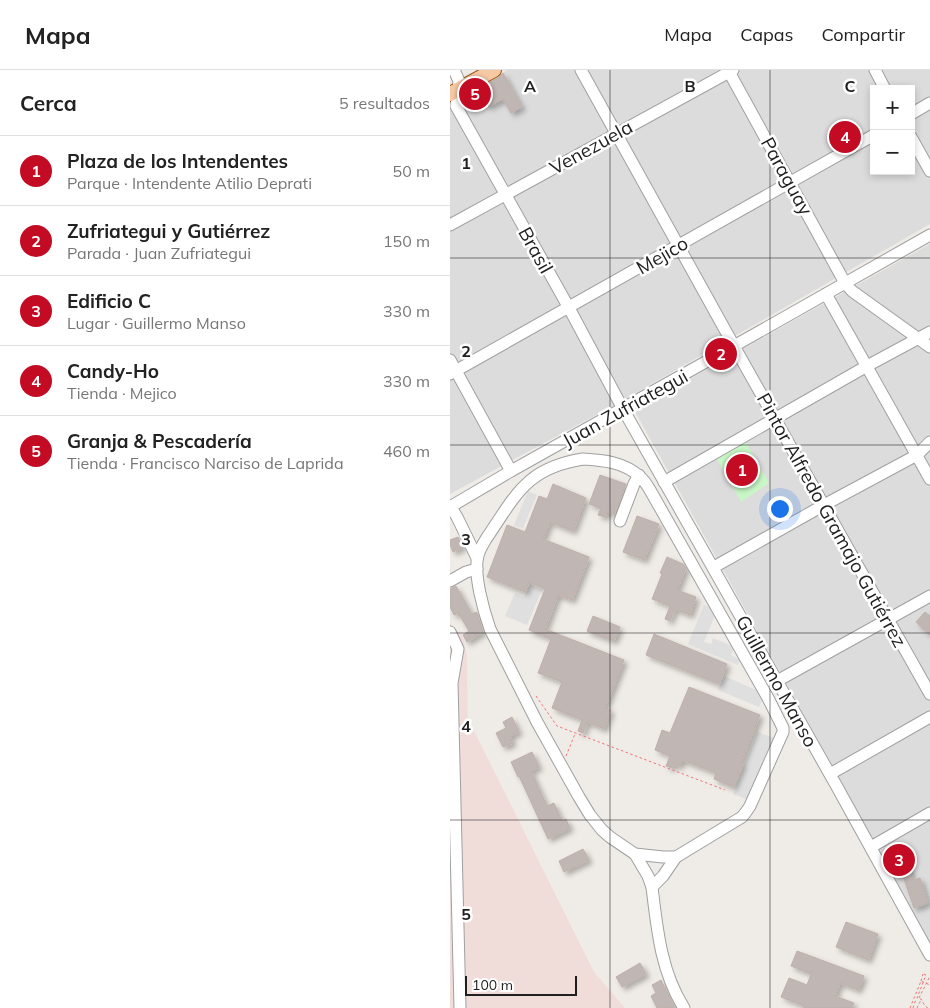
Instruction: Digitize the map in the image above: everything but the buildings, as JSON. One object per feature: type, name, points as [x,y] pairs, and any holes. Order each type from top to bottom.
[{"type":"main road","points":[[454,92],[494,70]]},
{"type":"street","name":"Brasil","points":[[454,70],[459,81],[454,92],[456,106],[623,409]]},
{"type":"street","name":"Pintor Alfredo Gramajo Gutiérrez","points":[[581,70],[775,420],[930,694]]},
{"type":"street","points":[[875,70],[883,85]]},
{"type":"street","name":"Venezuela","points":[[450,225],[730,71]]},
{"type":"street","name":"Paraguay","points":[[730,71],[845,283]]},
{"type":"street","points":[[915,112],[930,103]]},
{"type":"street","name":"Mejico","points":[[453,373],[870,137]]},
{"type":"street","points":[[915,144],[930,171]]},
{"type":"street","name":"Juan Zufriategui","points":[[450,507],[511,470],[623,409],[930,235]]},
{"type":"street","points":[[845,283],[852,291],[930,347]]},
{"type":"street","points":[[826,294],[930,478]]},
{"type":"street","points":[[664,482],[930,332]]},
{"type":"street","points":[[450,360],[453,373],[511,470]]},
{"type":"street","name":"Guillermo Manso","points":[[623,409],[830,774],[930,955]]},
{"type":"street","points":[[714,568],[824,505],[917,455],[930,442]]},
{"type":"street","points":[[450,581],[477,564],[486,539],[520,489],[539,473],[553,466],[583,458],[612,462],[639,475],[650,490],[764,690],[783,728],[783,732],[742,817],[676,857],[663,876],[652,887]]},
{"type":"street","points":[[620,521],[639,475]]},
{"type":"street","points":[[450,507],[457,517],[477,564],[484,613],[490,629],[578,798],[595,822],[610,837],[635,854],[648,876],[652,887],[660,948],[667,973],[684,1008]]},
{"type":"street","points":[[776,681],[930,596]]},
{"type":"street","points":[[450,632],[458,649],[451,681],[454,868],[460,1008]]},
{"type":"street","points":[[830,774],[930,717]]},
{"type":"street","points":[[871,847],[930,813]]},
{"type":"street","points":[[635,854],[676,857]]},
{"type":"path","points":[[536,696],[557,726],[725,790]]},
{"type":"path","points":[[562,767],[576,733]]},
{"type":"path","points":[[917,1008],[924,974]]},
{"type":"path","points":[[911,1008],[919,999],[930,976]]},
{"type":"path","points":[[922,982],[926,984]]},
{"type":"path","points":[[922,982],[930,984]]},
{"type":"path","points":[[911,1008],[922,982]]},
{"type":"path","points":[[919,999],[928,1008]]},
{"type":"shaded area","points":[[507,70],[930,70],[930,224],[620,402],[450,494],[450,102]]},
{"type":"shaded area","points":[[930,244],[930,941],[634,410]]},
{"type":"shaded area","points":[[528,491],[537,495],[523,528],[514,525]]},
{"type":"shaded area","points":[[530,585],[542,590],[527,625],[505,616],[515,593],[524,597]]},
{"type":"shaded area","points":[[704,605],[717,610],[704,642],[711,644],[713,638],[734,647],[731,655],[740,660],[738,665],[688,644]]},
{"type":"shaded area","points":[[450,623],[462,635],[467,656],[468,719],[594,972],[625,1008],[450,1008]]},
{"type":"shaded area","points":[[724,676],[765,694],[759,707],[718,690]]},
{"type":"shaded area","points":[[757,732],[780,740],[756,803],[733,794]]},
{"type":"green space","points":[[744,439],[769,483],[741,502],[715,456]]},
{"type":"place","name":"Granja & Pescadería","points":[[475,94]]},
{"type":"place","name":"Candy-Ho","points":[[845,137]]},
{"type":"place","name":"Zufriategui y Gutiérrez","points":[[721,354]]},
{"type":"place","name":"Plaza de los Intendentes","points":[[742,470]]},
{"type":"place","name":"Edificio C","points":[[899,860]]}]
